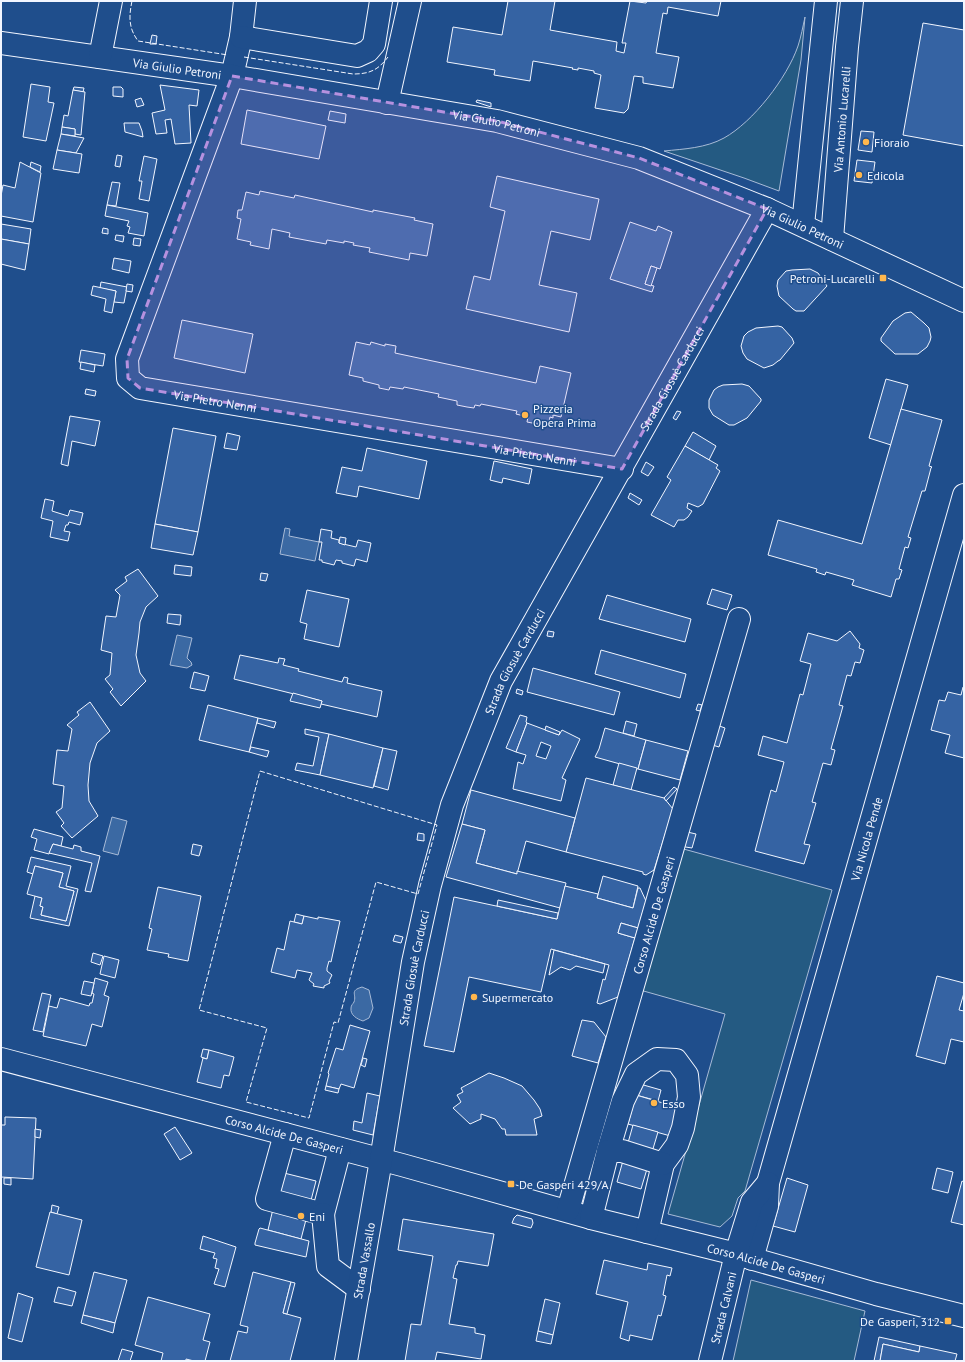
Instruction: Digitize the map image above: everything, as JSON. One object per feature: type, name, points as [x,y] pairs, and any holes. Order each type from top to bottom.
[{"type":"street","points":[[100,57],[110,1]]},
{"type":"street","name":"Via Pietro Nenni","points":[[245,1],[241,37],[232,76],[127,359],[128,378],[140,388],[622,469]]},
{"type":"street","points":[[241,37],[357,56],[368,52],[374,44],[381,1]]},
{"type":"street","points":[[387,103],[410,1]]},
{"type":"street","points":[[803,225],[826,1]]},
{"type":"street","name":"Via Antonio Lucarelli","points":[[832,239],[852,1]]},
{"type":"street","name":"Via Giulio Petroni","points":[[1,43],[232,76],[497,121],[639,158],[768,209],[964,301]]},
{"type":"street","name":"Strada Giosuè Carducci","points":[[381,1160],[413,962],[430,885],[452,805],[501,681],[768,209]]},
{"type":"street","name":"Via Nicola Pende","points":[[744,1257],[752,1202],[768,1183],[964,495]]},
{"type":"street","name":"Corso Alcide De Gasperi","points":[[568,1210],[739,619]]},
{"type":"street","name":"Corso Alcide De Gasperi","points":[[1,1059],[568,1210],[591,1218],[964,1316]]},
{"type":"street","points":[[591,1218],[608,1151],[623,1101],[636,1074],[657,1059],[676,1060],[687,1075],[689,1097],[683,1128],[677,1145],[663,1164],[648,1232]]},
{"type":"street","points":[[285,1134],[267,1199],[323,1214]]},
{"type":"street","points":[[340,1149],[323,1214],[328,1266],[359,1289]]},
{"type":"street","points":[[608,1151],[622,1151],[663,1164]]},
{"type":"street","name":"Strada Vassallo","points":[[346,1361],[381,1160]]},
{"type":"street","name":"Strada Calvani","points":[[710,1361],[744,1257]]},
{"type":"highlighted area","points":[[232,76],[497,121],[639,158],[767,209],[622,469],[140,388],[128,378],[127,359]]},
{"type":"shaded area","points":[[805,17],[801,60],[779,191],[664,151],[695,148],[710,144],[735,131],[746,121],[768,98],[786,72],[798,46]]},
{"type":"shaded area","points":[[285,528],[290,529],[289,536],[319,542],[315,561],[280,554]]},
{"type":"shaded area","points":[[177,635],[192,638],[187,658],[192,665],[187,668],[170,665]]},
{"type":"shaded area","points":[[112,817],[127,821],[118,855],[103,851]]},
{"type":"shaded area","points":[[680,848],[832,890],[745,1191],[738,1198],[732,1216],[720,1227],[668,1214],[725,1014],[640,990]]},
{"type":"shaded area","points":[[362,987],[369,990],[373,1008],[369,1018],[363,1021],[354,1016],[351,1010],[351,1006],[355,999],[354,993],[358,988]]},
{"type":"shaded area","points":[[751,1280],[865,1311],[854,1361],[733,1361]]},
{"type":"building","points":[[508,1],[555,1],[550,30],[617,42],[616,51],[624,53],[626,43],[622,43],[630,1],[646,3],[647,1],[721,1],[718,16],[668,7],[667,14],[663,13],[656,53],[679,57],[673,88],[643,83],[643,77],[634,76],[628,109],[624,113],[595,108],[601,75],[594,73],[594,71],[578,68],[578,70],[533,61],[530,81],[494,75],[495,70],[447,62],[453,27],[502,35]]},
{"type":"building","points":[[923,23],[964,30],[964,146],[903,135]]},
{"type":"building","points":[[152,35],[157,36],[156,44],[150,44]]},
{"type":"building","points":[[31,84],[50,87],[48,102],[54,103],[46,141],[23,137]]},
{"type":"building","points":[[160,85],[199,90],[197,106],[189,105],[191,143],[175,144],[171,119],[165,120],[167,133],[156,134],[152,113],[165,110]]},
{"type":"building","points":[[74,87],[84,88],[83,92],[73,90]]},
{"type":"building","points":[[113,87],[121,87],[123,89],[123,97],[113,96]]},
{"type":"building","points":[[73,90],[85,92],[81,135],[75,134],[75,129],[62,127],[64,115],[68,116]]},
{"type":"building","points":[[141,98],[144,105],[137,107],[135,100]]},
{"type":"building","points":[[477,100],[491,103],[491,107],[476,102]]},
{"type":"building","points":[[247,110],[326,126],[319,159],[241,144]]},
{"type":"building","points":[[330,111],[346,114],[345,123],[328,120]]},
{"type":"building","points":[[124,123],[139,123],[143,137],[125,132]]},
{"type":"building","points":[[62,127],[75,129],[75,136],[61,134]]},
{"type":"building","points":[[861,131],[874,132],[872,152],[858,150]]},
{"type":"building","points":[[61,134],[84,138],[76,153],[57,150]]},
{"type":"building","points":[[57,150],[82,154],[79,173],[53,169]]},
{"type":"building","points":[[117,155],[122,156],[120,167],[115,166]]},
{"type":"building","points":[[144,156],[157,159],[149,201],[139,199],[142,181],[139,181]]},
{"type":"building","points":[[857,160],[875,162],[872,183],[854,181]]},
{"type":"building","points":[[20,162],[41,173],[33,222],[1,216],[1,196],[3,185],[15,188]]},
{"type":"building","points":[[31,162],[41,166],[40,172],[30,167]]},
{"type":"building","points":[[497,176],[599,199],[590,240],[551,231],[539,285],[577,293],[569,332],[466,309],[474,276],[490,280],[505,211],[490,207]]},
{"type":"building","points":[[112,182],[120,183],[116,206],[107,205]]},
{"type":"building","points":[[260,191],[294,198],[295,195],[373,212],[373,210],[415,218],[414,220],[433,224],[427,256],[410,253],[409,260],[369,252],[370,248],[353,245],[354,243],[327,240],[326,244],[289,237],[290,233],[272,229],[269,249],[250,245],[251,242],[237,239],[241,219],[237,218],[238,210],[242,210],[246,192],[259,195]]},
{"type":"building","points":[[107,205],[148,213],[144,236],[128,233],[130,227],[127,226],[129,221],[105,216]]},
{"type":"building","points":[[630,222],[656,231],[658,226],[672,232],[660,269],[651,266],[645,284],[654,286],[652,292],[610,279]]},
{"type":"building","points":[[1,224],[31,229],[29,244],[1,239]]},
{"type":"building","points":[[103,228],[108,229],[108,234],[102,233]]},
{"type":"building","points":[[116,235],[124,236],[123,242],[115,240]]},
{"type":"building","points":[[134,238],[141,239],[140,246],[133,245]]},
{"type":"building","points":[[1,239],[29,244],[25,270],[1,264]]},
{"type":"building","points":[[114,258],[131,261],[129,273],[112,269]]},
{"type":"building","points":[[651,266],[657,268],[651,286],[645,284]]},
{"type":"building","points":[[810,269],[818,273],[827,286],[804,311],[796,311],[779,296],[777,286],[778,280],[786,271]]},
{"type":"building","points":[[101,282],[127,287],[124,303],[114,302],[116,291],[100,288]]},
{"type":"building","points":[[127,284],[133,285],[132,292],[126,291]]},
{"type":"building","points":[[93,286],[116,291],[112,313],[104,311],[106,299],[91,295]]},
{"type":"building","points":[[911,312],[929,328],[931,337],[930,341],[927,347],[918,354],[895,354],[881,341],[881,338],[893,321],[905,313]]},
{"type":"building","points":[[182,320],[253,334],[245,373],[174,358]]},
{"type":"building","points":[[782,327],[792,338],[794,343],[780,360],[773,365],[764,368],[747,359],[741,346],[744,336],[756,328]]},
{"type":"building","points":[[356,342],[370,345],[371,342],[385,346],[385,344],[396,346],[395,353],[536,383],[540,366],[571,373],[561,417],[553,415],[553,418],[550,417],[548,426],[527,422],[528,417],[516,414],[517,411],[481,404],[480,406],[475,405],[474,408],[457,405],[457,401],[438,397],[439,394],[404,387],[403,389],[390,387],[389,390],[379,388],[379,385],[363,381],[363,378],[349,375]]},
{"type":"building","points":[[81,350],[105,354],[103,366],[79,362]]},
{"type":"building","points":[[81,362],[95,365],[94,372],[80,369]]},
{"type":"building","points":[[886,379],[908,385],[891,445],[869,438]]},
{"type":"building","points":[[742,384],[749,386],[761,399],[761,401],[747,418],[734,425],[729,425],[713,415],[709,408],[709,400],[714,390],[718,387],[723,385]]},
{"type":"building","points":[[86,389],[96,391],[95,396],[85,394]]},
{"type":"building","points":[[901,409],[942,420],[929,466],[932,467],[925,491],[922,491],[908,537],[911,538],[908,548],[905,547],[899,569],[902,570],[899,579],[896,579],[891,597],[852,585],[854,580],[826,572],[825,575],[816,572],[817,569],[768,555],[778,520],[862,544]]},
{"type":"building","points":[[677,411],[681,412],[676,420],[673,418]]},
{"type":"building","points":[[70,416],[100,421],[95,446],[72,441],[68,466],[61,464]]},
{"type":"building","points":[[173,428],[216,436],[198,532],[155,524]]},
{"type":"building","points":[[693,432],[716,446],[709,460],[685,446]]},
{"type":"building","points":[[227,433],[240,436],[237,450],[224,448]]},
{"type":"building","points":[[685,446],[718,465],[716,468],[720,471],[703,504],[698,507],[688,503],[687,508],[692,511],[684,520],[678,520],[674,527],[651,515],[671,480],[667,477]]},
{"type":"building","points":[[367,448],[427,461],[419,499],[359,486],[357,497],[336,493],[342,467],[362,471]]},
{"type":"building","points":[[494,461],[532,469],[529,484],[503,478],[502,483],[490,480]]},
{"type":"building","points":[[646,462],[654,467],[648,476],[641,472]]},
{"type":"building","points":[[630,493],[642,500],[639,505],[628,498]]},
{"type":"building","points":[[45,499],[54,501],[52,511],[68,516],[70,510],[83,513],[80,525],[69,522],[68,525],[66,525],[64,531],[70,532],[68,541],[50,537],[53,521],[41,518]]},
{"type":"building","points":[[155,524],[198,532],[193,555],[151,548]]},
{"type":"building","points":[[321,529],[332,531],[331,538],[339,540],[339,543],[356,547],[358,540],[371,543],[367,562],[356,559],[354,566],[342,563],[342,561],[336,560],[334,565],[319,560],[322,542],[319,542]]},
{"type":"building","points":[[340,537],[346,538],[345,545],[339,543]]},
{"type":"building","points":[[175,565],[192,567],[191,576],[174,574]]},
{"type":"building","points":[[138,569],[158,596],[146,607],[140,622],[136,655],[140,673],[146,681],[121,706],[110,692],[113,689],[105,679],[110,675],[112,653],[101,650],[106,616],[116,617],[120,595],[115,590],[127,581],[125,577]]},
{"type":"building","points":[[261,573],[268,574],[266,581],[260,580]]},
{"type":"building","points":[[712,589],[732,595],[727,610],[707,604]]},
{"type":"building","points":[[307,590],[349,599],[339,647],[304,639],[307,624],[300,622]]},
{"type":"building","points":[[607,595],[691,619],[685,642],[599,619]]},
{"type":"building","points":[[168,614],[181,615],[180,625],[167,623]]},
{"type":"building","points":[[548,631],[554,632],[553,637],[547,636]]},
{"type":"building","points":[[850,631],[860,644],[859,648],[864,650],[860,663],[855,662],[851,676],[847,675],[839,705],[843,706],[831,749],[835,750],[831,765],[823,763],[812,802],[816,803],[804,844],[810,845],[804,864],[755,851],[771,790],[776,792],[784,762],[758,755],[763,736],[787,743],[800,694],[803,695],[811,664],[800,661],[808,633],[837,641]]},
{"type":"building","points":[[601,650],[686,674],[680,698],[595,674]]},
{"type":"building","points":[[240,655],[278,663],[279,658],[285,659],[283,665],[299,669],[298,671],[342,682],[344,677],[348,678],[347,683],[382,691],[377,717],[321,704],[322,701],[234,679]]},
{"type":"building","points":[[533,668],[620,692],[614,715],[527,692]]},
{"type":"building","points":[[194,672],[209,676],[205,691],[190,688]]},
{"type":"building","points":[[963,687],[964,758],[945,753],[950,735],[931,730],[939,700],[945,701],[948,692],[961,695]]},
{"type":"building","points":[[517,689],[523,691],[522,695],[516,693]]},
{"type":"building","points":[[293,693],[322,701],[320,708],[290,701]]},
{"type":"building","points":[[90,702],[110,731],[97,743],[90,763],[88,785],[89,801],[98,816],[72,838],[61,826],[64,823],[56,812],[62,808],[64,786],[53,784],[57,750],[68,751],[72,729],[67,725],[79,715],[77,712]]},
{"type":"building","points":[[698,704],[702,705],[700,711],[696,710]]},
{"type":"building","points":[[208,705],[258,718],[249,752],[199,740]]},
{"type":"building","points":[[520,715],[527,717],[527,723],[516,752],[506,748]]},
{"type":"building","points":[[258,718],[276,722],[274,728],[257,723]]},
{"type":"building","points":[[626,721],[637,724],[634,736],[623,733]]},
{"type":"building","points":[[527,723],[559,735],[562,730],[580,739],[562,778],[566,780],[561,801],[513,789],[518,762],[523,764],[526,755],[516,752]],"holes":[[[541,742],[551,746],[546,759],[536,756]]]},
{"type":"building","points":[[714,724],[725,728],[719,747],[709,744]]},
{"type":"building","points":[[546,726],[560,732],[559,735],[545,730]]},
{"type":"building","points":[[605,728],[646,740],[638,769],[595,757]]},
{"type":"building","points":[[305,729],[329,734],[320,775],[295,770],[297,763],[313,766],[319,737],[305,734]]},
{"type":"building","points":[[329,734],[383,748],[373,788],[320,775]]},
{"type":"building","points":[[646,740],[688,751],[680,780],[638,769]]},
{"type":"building","points":[[251,747],[269,751],[267,757],[249,752]]},
{"type":"building","points":[[383,748],[397,751],[388,790],[374,786]]},
{"type":"building","points":[[619,763],[637,768],[631,790],[613,785]]},
{"type":"building","points":[[586,778],[664,798],[673,809],[654,870],[646,875],[643,874],[643,872],[566,852]]},
{"type":"building","points":[[674,787],[677,789],[666,801],[664,798]]},
{"type":"building","points":[[471,790],[575,818],[566,852],[526,841],[517,874],[476,863],[485,830],[462,824]]},
{"type":"building","points":[[462,824],[485,830],[476,863],[517,874],[517,871],[566,883],[560,908],[446,877]]},
{"type":"building","points":[[34,829],[63,837],[61,846],[53,844],[49,854],[34,850],[37,839],[31,837]]},
{"type":"building","points":[[683,831],[696,834],[692,848],[679,846]]},
{"type":"building","points":[[418,833],[424,834],[424,841],[417,840]]},
{"type":"building","points":[[53,844],[73,849],[74,845],[81,847],[81,851],[100,856],[91,892],[85,891],[92,863],[49,853]]},
{"type":"building","points":[[193,844],[202,846],[199,856],[191,854]]},
{"type":"building","points":[[31,857],[71,866],[66,886],[78,889],[69,926],[30,918],[35,896],[42,898],[40,906],[43,907],[41,915],[66,921],[74,891],[59,887],[63,873],[35,866],[33,874],[27,872]]},
{"type":"building","points":[[35,866],[63,873],[59,887],[74,891],[66,921],[41,915],[43,907],[40,906],[42,898],[27,894]]},
{"type":"building","points":[[603,876],[638,886],[633,908],[597,898]]},
{"type":"building","points":[[565,886],[598,894],[597,898],[633,908],[638,888],[640,888],[646,901],[638,928],[621,923],[618,933],[635,938],[618,997],[600,1004],[597,1003],[603,979],[605,980],[609,965],[551,949],[541,992],[469,977],[454,1052],[424,1046],[454,897],[557,919]]},
{"type":"building","points":[[158,887],[201,896],[188,961],[168,957],[169,954],[147,950],[152,929],[149,928]]},
{"type":"building","points":[[498,900],[558,913],[557,919],[497,906]]},
{"type":"building","points":[[296,914],[304,916],[302,924],[294,922]]},
{"type":"building","points":[[304,916],[340,921],[331,962],[329,961],[327,968],[327,971],[332,975],[329,981],[330,983],[324,986],[324,988],[313,986],[314,984],[309,980],[312,973],[297,970],[295,978],[271,972],[277,948],[284,950],[290,921],[302,924]]},
{"type":"building","points":[[621,923],[638,928],[635,938],[618,933]]},
{"type":"building","points":[[395,935],[403,937],[401,943],[393,941]]},
{"type":"building","points":[[554,950],[605,964],[603,973],[576,966],[570,970],[561,967],[549,975]]},
{"type":"building","points":[[93,953],[103,956],[100,965],[91,962]]},
{"type":"building","points":[[104,956],[119,960],[115,978],[100,974]]},
{"type":"building","points":[[937,976],[964,983],[964,993],[959,1010],[964,1011],[964,1042],[951,1039],[945,1064],[916,1056]]},
{"type":"building","points":[[95,978],[108,982],[104,995],[109,997],[102,1027],[92,1024],[86,1046],[43,1036],[49,1006],[57,1008],[60,998],[89,1006],[90,1003],[92,1003],[94,994],[92,993]]},
{"type":"building","points":[[84,981],[94,983],[91,996],[81,994]]},
{"type":"building","points":[[42,993],[51,995],[43,1032],[33,1030]]},
{"type":"building","points":[[582,1020],[594,1022],[606,1037],[598,1063],[572,1056]]},
{"type":"building","points":[[350,1025],[370,1031],[354,1088],[341,1084],[339,1089],[326,1086],[328,1073],[336,1048],[343,1050]]},
{"type":"building","points":[[203,1049],[209,1050],[207,1059],[201,1057]]},
{"type":"building","points":[[209,1050],[234,1057],[229,1076],[224,1075],[221,1088],[197,1082],[203,1058],[207,1059]]},
{"type":"building","points":[[363,1058],[367,1059],[365,1067],[361,1065]]},
{"type":"building","points":[[489,1073],[522,1086],[534,1100],[540,1109],[542,1116],[534,1119],[537,1135],[506,1135],[505,1129],[502,1129],[495,1119],[481,1114],[481,1119],[470,1124],[453,1108],[461,1102],[457,1095],[463,1092],[461,1088]]},
{"type":"building","points":[[640,1084],[661,1090],[658,1101],[636,1095]]},
{"type":"building","points":[[326,1086],[339,1089],[338,1093],[325,1090]]},
{"type":"building","points":[[367,1093],[380,1096],[373,1135],[353,1130],[354,1121],[362,1123]]},
{"type":"building","points":[[636,1095],[683,1109],[674,1137],[628,1124]]},
{"type":"building","points":[[5,1117],[36,1118],[33,1179],[1,1177],[1,1125],[5,1125]]},
{"type":"building","points":[[633,1125],[658,1132],[641,1189],[617,1182]]},
{"type":"building","points":[[175,1127],[192,1153],[180,1160],[164,1134]]},
{"type":"building","points":[[35,1129],[41,1130],[40,1138],[35,1137]]},
{"type":"building","points":[[937,1168],[953,1172],[948,1193],[932,1189]]},
{"type":"building","points":[[284,1173],[316,1181],[301,1239],[268,1230],[281,1175]]},
{"type":"building","points":[[4,1178],[11,1178],[11,1185],[4,1184]]},
{"type":"building","points":[[787,1178],[808,1185],[795,1232],[773,1226]]},
{"type":"building","points":[[962,1181],[964,1182],[964,1225],[951,1222]]},
{"type":"building","points":[[52,1205],[59,1207],[57,1214],[51,1212]]},
{"type":"building","points":[[50,1212],[82,1220],[69,1275],[36,1267]]},
{"type":"building","points":[[517,1215],[532,1219],[533,1223],[531,1228],[512,1223]]},
{"type":"building","points":[[403,1219],[494,1234],[488,1266],[458,1261],[453,1278],[457,1279],[449,1324],[475,1328],[475,1333],[485,1335],[481,1359],[437,1352],[435,1361],[405,1361],[411,1324],[421,1325],[433,1256],[398,1250]]},
{"type":"building","points":[[260,1228],[309,1241],[306,1257],[255,1245]]},
{"type":"building","points":[[203,1236],[236,1247],[225,1287],[214,1284],[219,1269],[215,1268],[217,1259],[213,1258],[215,1253],[200,1249]]},
{"type":"building","points":[[604,1260],[647,1270],[648,1263],[672,1268],[670,1276],[667,1275],[663,1295],[666,1296],[661,1316],[658,1315],[652,1340],[630,1335],[629,1341],[620,1338],[628,1302],[596,1294]]},
{"type":"building","points":[[94,1272],[127,1280],[115,1323],[83,1315]]},
{"type":"building","points":[[253,1272],[291,1282],[283,1313],[301,1318],[290,1361],[230,1361],[238,1331],[247,1333],[248,1327],[240,1325]]},
{"type":"building","points":[[291,1282],[295,1283],[287,1314],[283,1313]]},
{"type":"building","points":[[58,1287],[76,1292],[72,1306],[54,1302]]},
{"type":"building","points":[[18,1293],[33,1298],[22,1342],[8,1338]]},
{"type":"building","points":[[148,1297],[210,1314],[203,1340],[210,1342],[205,1361],[186,1359],[186,1361],[161,1361],[163,1353],[135,1345]]},
{"type":"building","points":[[545,1299],[560,1303],[553,1335],[538,1331]]},
{"type":"building","points":[[83,1315],[115,1323],[113,1333],[81,1323]]},
{"type":"building","points":[[538,1331],[553,1335],[551,1344],[536,1341]]},
{"type":"building","points":[[879,1337],[920,1346],[919,1352],[883,1344],[880,1361],[874,1361]]},
{"type":"building","points":[[883,1344],[919,1352],[920,1346],[957,1354],[955,1361],[880,1361]]},
{"type":"building","points":[[122,1349],[133,1352],[130,1361],[118,1361]]},
{"type":"fence","points":[[132,1],[130,21],[132,31],[138,41],[228,55]]},
{"type":"fence","points":[[244,57],[353,74],[369,72],[381,65],[388,57]]},
{"type":"fence","points":[[260,771],[437,825],[418,894],[376,882],[338,1023],[334,1022],[309,1118],[246,1102],[267,1028],[199,1010],[260,771]]},
{"type":"place","name":"Fioraio","points":[[866,142]]},
{"type":"place","name":"Edicola","points":[[859,175]]},
{"type":"place","name":"Petroni-Lucarelli","points":[[883,278]]},
{"type":"place","name":"Pizzeria Opera Prima","points":[[525,415]]},
{"type":"place","name":"Supermercato","points":[[474,997]]},
{"type":"place","name":"Esso","points":[[654,1103]]},
{"type":"place","name":"De Gasperi 429/A","points":[[511,1184]]},
{"type":"place","name":"Eni","points":[[301,1216]]},
{"type":"place","name":"De Gasperi, 312","points":[[948,1321]]}]
